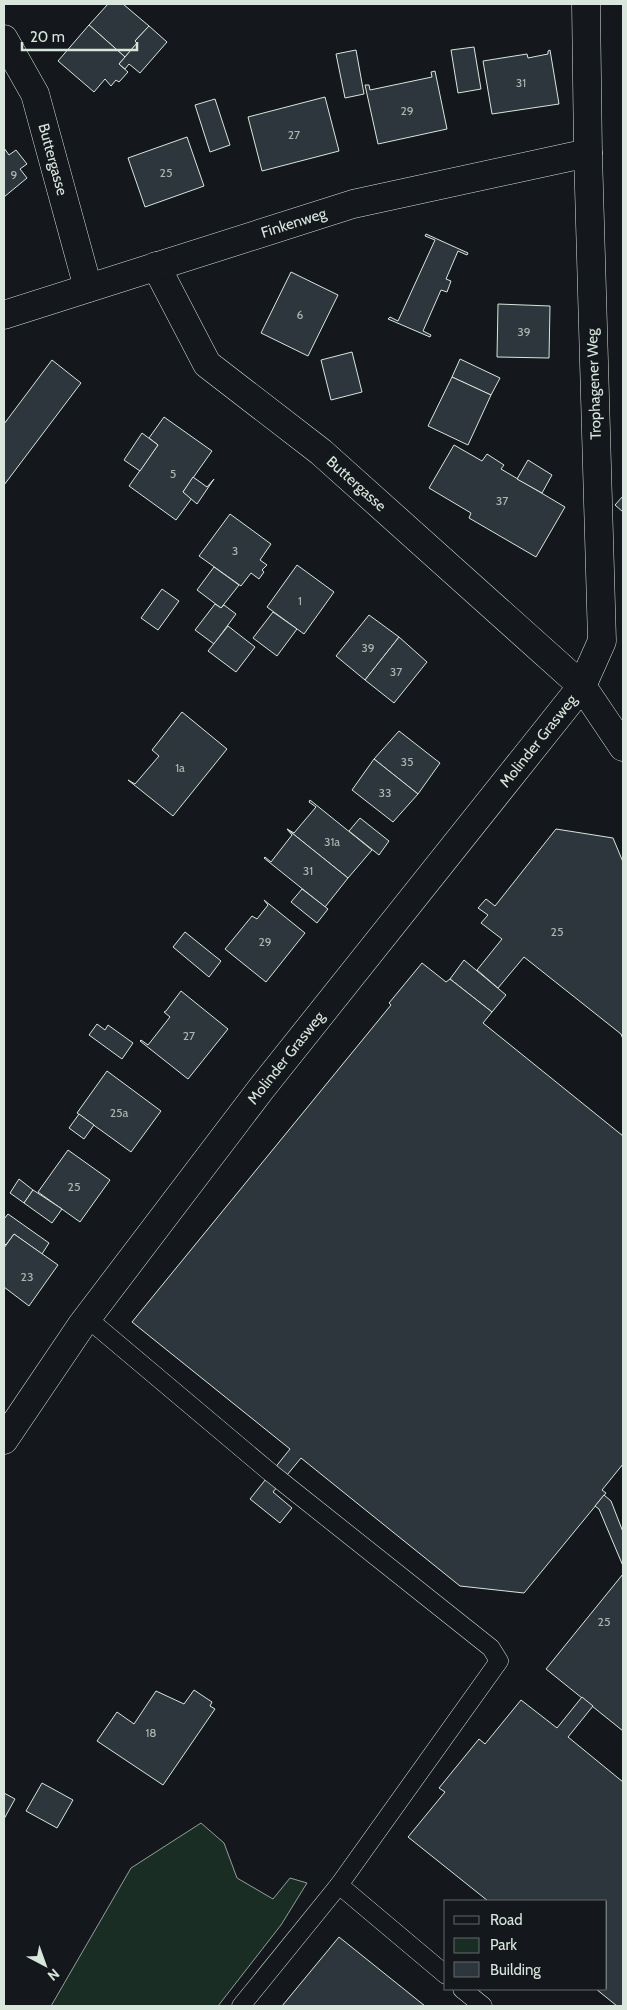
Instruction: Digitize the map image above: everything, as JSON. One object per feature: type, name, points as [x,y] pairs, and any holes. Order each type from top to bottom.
[{"type":"street","name":"Trophagener Weg","points":[[582,686],[602,641],[588,153],[586,4]]},
{"type":"street","name":"Buttergasse","points":[[4,39],[35,94],[88,288]]},
{"type":"street","name":"Finkenweg","points":[[4,315],[353,204],[588,153]]},
{"type":"street","name":"Buttergasse","points":[[156,266],[207,364],[321,452],[582,686]]},
{"type":"street","points":[[582,686],[623,747]]},
{"type":"street","name":"Molinder Grasweg","points":[[4,1440],[87,1318],[267,1081],[582,686]]},
{"type":"lane","points":[[87,1318],[271,1473],[492,1648],[500,1661],[339,1886],[241,2006]]},
{"type":"lane","points":[[339,1886],[444,1973]]},
{"type":"lane","points":[[463,1990],[483,2006]]},
{"type":"green space","points":[[201,1823],[224,1843],[237,1878],[273,1899],[290,1878],[307,1883],[281,1925],[218,2006],[51,2006],[131,1868]]},
{"type":"building","points":[[108,4],[123,4],[149,26],[135,41],[137,43],[125,57],[89,25]]},
{"type":"building","points":[[89,25],[125,57],[119,64],[128,72],[119,82],[116,80],[111,86],[105,79],[94,92],[58,61]]},
{"type":"building","points":[[149,26],[167,42],[140,73],[129,64],[125,69],[119,64],[137,43],[135,41]]},
{"type":"building","points":[[474,47],[481,89],[458,93],[451,50]]},
{"type":"building","points":[[356,50],[364,94],[345,98],[336,54]]},
{"type":"building","points":[[550,50],[559,104],[492,114],[483,61],[527,54],[528,58],[548,54]]},
{"type":"building","points":[[435,71],[447,129],[378,144],[365,85],[369,85],[370,90],[432,77],[431,72]]},
{"type":"building","points":[[325,97],[339,151],[262,171],[248,117]]},
{"type":"building","points":[[215,99],[230,145],[210,152],[195,105]]},
{"type":"building","points":[[187,137],[204,186],[145,207],[128,158]]},
{"type":"building","points":[[4,148],[9,155],[16,150],[27,164],[20,169],[27,178],[4,197]]},
{"type":"building","points":[[426,234],[468,253],[467,255],[458,251],[446,279],[451,281],[447,292],[441,290],[423,331],[431,335],[430,337],[388,319],[390,317],[398,321],[435,240],[425,236]]},
{"type":"building","points":[[291,272],[338,295],[308,356],[261,333]]},
{"type":"building","points":[[498,304],[550,306],[549,358],[497,357]]},
{"type":"building","points":[[352,352],[362,392],[331,400],[321,360]]},
{"type":"building","points":[[460,359],[500,378],[491,395],[452,377]]},
{"type":"building","points":[[52,360],[81,383],[4,485],[4,424]]},
{"type":"building","points":[[452,377],[491,395],[468,445],[428,426]]},
{"type":"building","points":[[164,417],[212,451],[183,492],[192,498],[176,520],[129,486],[158,445],[149,438]]},
{"type":"building","points":[[142,433],[158,445],[140,471],[124,460]]},
{"type":"building","points":[[454,445],[482,461],[487,454],[504,465],[501,469],[565,507],[536,557],[469,518],[471,513],[429,488]]},
{"type":"building","points":[[528,460],[552,475],[542,493],[517,479]]},
{"type":"building","points":[[193,477],[207,487],[214,479],[197,504],[183,492]]},
{"type":"building","points":[[623,496],[623,512],[615,505]]},
{"type":"building","points":[[230,514],[271,544],[260,560],[267,565],[262,570],[264,572],[259,579],[251,573],[241,586],[199,556]]},
{"type":"building","points":[[297,565],[334,592],[304,634],[267,607]]},
{"type":"building","points":[[214,567],[239,585],[221,608],[197,590]]},
{"type":"building","points":[[162,589],[179,601],[158,630],[141,618]]},
{"type":"building","points":[[215,604],[221,608],[224,605],[236,614],[214,644],[195,630]]},
{"type":"building","points":[[273,612],[297,629],[277,656],[253,638]]},
{"type":"building","points":[[369,615],[399,637],[365,680],[336,656]]},
{"type":"building","points":[[228,626],[255,647],[236,672],[208,651]]},
{"type":"building","points":[[399,637],[427,662],[394,703],[365,680]]},
{"type":"building","points":[[182,712],[227,749],[173,816],[128,780],[135,784],[159,756],[152,750]]},
{"type":"building","points":[[399,731],[440,763],[418,794],[374,759]]},
{"type":"building","points":[[374,759],[418,794],[393,822],[352,790]]},
{"type":"building","points":[[310,800],[372,850],[348,878],[287,829],[294,833],[316,807],[309,802]]},
{"type":"building","points":[[360,818],[389,841],[379,855],[349,831]]},
{"type":"building","points":[[287,829],[348,878],[325,907],[264,858],[271,862],[292,835]]},
{"type":"building","points":[[556,829],[613,838],[623,862],[623,1039],[621,1034],[524,957],[498,988],[477,970],[502,939],[481,923],[488,915],[478,908],[486,899],[495,906]]},
{"type":"building","points":[[302,889],[328,909],[317,923],[291,902]]},
{"type":"building","points":[[264,900],[305,933],[266,982],[225,949],[252,916],[257,919],[268,905]]},
{"type":"building","points":[[185,932],[221,961],[209,977],[173,947]]},
{"type":"building","points":[[464,960],[506,995],[492,1012],[450,979]]},
{"type":"building","points":[[422,963],[446,982],[450,979],[492,1012],[483,1023],[623,1136],[623,1464],[602,1490],[606,1493],[524,1593],[460,1586],[301,1458],[273,1492],[292,1508],[280,1523],[250,1499],[290,1449],[132,1322],[391,1005],[389,1003]]},
{"type":"building","points":[[181,991],[228,1029],[188,1079],[140,1041],[148,1045],[170,1017],[164,1012]]},
{"type":"building","points":[[97,1024],[105,1030],[108,1025],[133,1043],[122,1059],[89,1035]]},
{"type":"building","points":[[107,1071],[161,1111],[131,1152],[77,1113]]},
{"type":"building","points":[[79,1114],[94,1125],[84,1139],[69,1128]]},
{"type":"building","points":[[68,1150],[110,1180],[80,1222],[38,1192]]},
{"type":"building","points":[[19,1179],[33,1190],[24,1203],[10,1193]]},
{"type":"building","points":[[33,1190],[62,1209],[52,1223],[24,1203]]},
{"type":"building","points":[[8,1214],[49,1243],[42,1254],[14,1234],[6,1245],[4,1243],[4,1219]]},
{"type":"building","points":[[14,1234],[58,1265],[29,1306],[4,1287],[4,1248]]},
{"type":"building","points":[[604,1495],[611,1501],[623,1532],[623,1566],[599,1509],[595,1506]]},
{"type":"building","points":[[623,1574],[623,1731],[546,1669]]},
{"type":"building","points":[[194,1690],[212,1702],[210,1706],[215,1709],[163,1785],[97,1741],[117,1712],[134,1724],[156,1691],[184,1704]]},
{"type":"building","points":[[582,1697],[593,1706],[568,1737],[623,1782],[623,2006],[617,2006],[597,1990],[607,1990],[607,1900],[487,1900],[408,1837],[445,1792],[439,1788],[479,1739],[485,1744],[521,1700],[557,1728]]},
{"type":"building","points":[[42,1783],[73,1800],[57,1828],[26,1811]]},
{"type":"building","points":[[4,1793],[15,1799],[4,1819]]},
{"type":"building","points":[[339,1937],[425,2006],[282,2006]]}]
